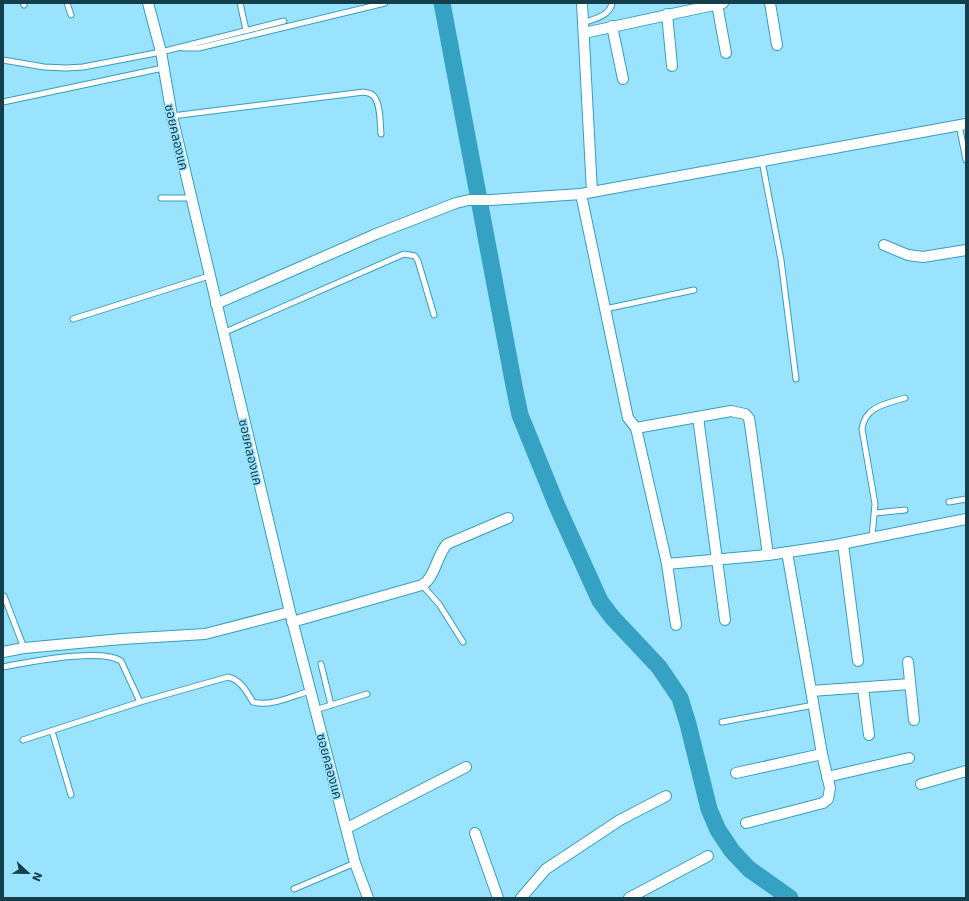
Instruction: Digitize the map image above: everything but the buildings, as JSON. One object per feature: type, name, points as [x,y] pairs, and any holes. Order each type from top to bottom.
[{"type":"street","name":"ซอยคลองแค","points":[[148,3],[161,52],[172,116],[209,276],[291,617],[355,863],[368,898]]},
{"type":"street","points":[[582,3],[592,192]]},
{"type":"street","points":[[770,3],[777,45]]},
{"type":"street","points":[[584,28],[612,26],[702,5],[720,4],[726,53]]},
{"type":"street","points":[[667,14],[672,66]]},
{"type":"street","points":[[612,26],[623,79]]},
{"type":"street","points":[[216,304],[448,205],[469,200],[581,194],[962,124]]},
{"type":"street","points":[[581,194],[627,414],[636,428],[668,564],[676,625]]},
{"type":"street","points":[[884,245],[908,255],[923,257],[966,250]]},
{"type":"street","points":[[636,428],[731,411],[745,414],[749,418],[768,555]]},
{"type":"street","points":[[698,417],[724,620]]},
{"type":"street","points":[[3,652],[24,648],[122,639],[205,634],[291,617],[422,585],[429,580],[442,550],[447,544],[508,518]]},
{"type":"street","points":[[668,564],[717,561],[843,544],[966,519]]},
{"type":"street","points":[[843,544],[858,661]]},
{"type":"street","points":[[746,823],[823,803],[828,798],[830,788],[822,754],[787,552]]},
{"type":"street","points":[[908,662],[914,720]]},
{"type":"street","points":[[811,691],[910,684]]},
{"type":"street","points":[[864,688],[869,735]]},
{"type":"street","points":[[736,773],[822,754]]},
{"type":"street","points":[[827,777],[909,758]]},
{"type":"street","points":[[347,828],[466,767]]},
{"type":"street","points":[[921,784],[966,771]]},
{"type":"street","points":[[521,898],[546,869],[620,820],[666,796]]},
{"type":"street","points":[[475,833],[498,898]]},
{"type":"street","points":[[629,898],[708,856]]},
{"type":"lane","points":[[68,3],[71,15]]},
{"type":"lane","points":[[240,3],[246,30]]},
{"type":"lane","points":[[178,48],[199,48],[385,3]]},
{"type":"lane","points":[[584,28],[606,14],[611,8],[612,3]]},
{"type":"lane","points":[[3,60],[44,67],[83,67],[161,52],[284,21]]},
{"type":"lane","points":[[3,102],[163,68]]},
{"type":"lane","points":[[172,116],[364,92],[372,94],[377,100],[380,112],[381,134]]},
{"type":"lane","points":[[962,124],[966,160]]},
{"type":"lane","points":[[762,161],[781,260],[796,379]]},
{"type":"lane","points":[[161,198],[191,198]]},
{"type":"lane","points":[[223,333],[404,254],[415,256],[418,261],[434,315]]},
{"type":"lane","points":[[73,319],[209,276]]},
{"type":"lane","points":[[605,309],[694,290]]},
{"type":"lane","points":[[872,537],[875,513],[873,490],[862,429],[863,420],[869,412],[875,408],[905,398]]},
{"type":"lane","points":[[949,502],[966,499]]},
{"type":"lane","points":[[875,513],[905,510]]},
{"type":"lane","points":[[422,585],[442,609],[463,642]]},
{"type":"lane","points":[[4,596],[24,648]]},
{"type":"lane","points":[[3,667],[40,660],[99,655],[116,657],[121,661],[140,702]]},
{"type":"lane","points":[[321,664],[331,705]]},
{"type":"lane","points":[[23,740],[140,702],[228,677],[236,679],[242,684],[253,702],[260,704],[268,704],[310,691]]},
{"type":"lane","points":[[314,710],[367,694]]},
{"type":"lane","points":[[722,722],[814,705]]},
{"type":"lane","points":[[52,731],[71,795]]},
{"type":"lane","points":[[294,889],[355,863]]},
{"type":"waterway","points":[[442,3],[520,415],[557,506],[600,601],[612,617],[659,667],[680,698],[709,809],[718,830],[732,851],[749,869],[790,898]]}]
